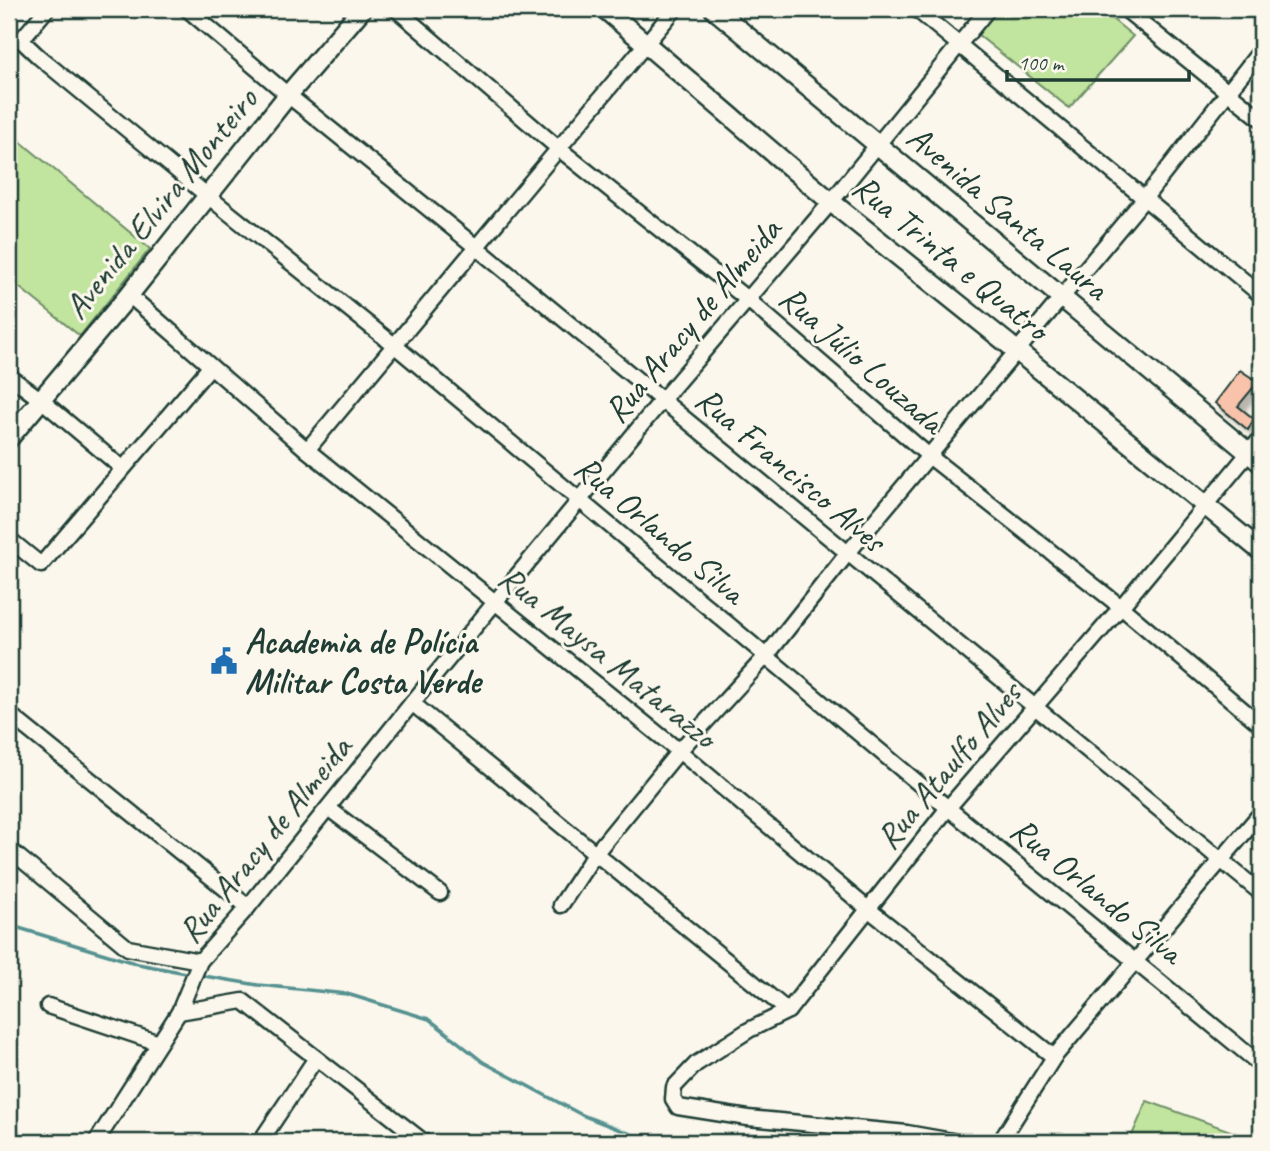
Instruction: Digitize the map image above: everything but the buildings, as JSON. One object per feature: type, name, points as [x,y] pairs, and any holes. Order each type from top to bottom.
[{"type":"street","name":"Rua Orlando Silva","points":[[47,9],[21,40],[39,57],[394,345],[948,808],[1261,1065]]},
{"type":"street","name":"Rua Francisco Alves","points":[[187,9],[288,95],[1261,893]]},
{"type":"street","name":"Avenida Elvira Monteiro","points":[[9,438],[209,197],[288,95],[362,9]]},
{"type":"street","name":"Rua Júlio Louzada","points":[[396,9],[558,148],[747,299],[929,456],[1121,607],[1261,724]]},
{"type":"street","name":"Rua Trinta e Quatro","points":[[605,9],[647,42],[831,202],[1261,551]]},
{"type":"street","points":[[307,450],[674,9]]},
{"type":"street","name":"Avenida Santa Laura","points":[[714,9],[1255,458]]},
{"type":"street","points":[[916,9],[1261,295]]},
{"type":"street","name":"Rua Aracy de Almeida","points":[[96,1142],[179,1012],[197,966],[579,500],[831,202],[988,9]]},
{"type":"street","points":[[1125,9],[1261,119]]},
{"type":"street","points":[[561,905],[594,855],[679,751],[767,655],[847,554],[1144,199],[1261,50]]},
{"type":"street","name":"Rua Maysa Matarazzo","points":[[129,295],[307,450],[679,751],[868,909],[1054,1057]]},
{"type":"street","points":[[9,539],[41,565],[210,367]]},
{"type":"street","points":[[9,376],[40,398],[122,468]]},
{"type":"street","name":"Rua Ataulfo Alves","points":[[958,1142],[907,1133],[748,1118],[678,1107],[673,1099],[674,1087],[696,1065],[749,1030],[788,1011],[948,808],[1206,505],[1255,458],[1261,438]]},
{"type":"street","points":[[412,703],[594,855],[788,1011]]},
{"type":"street","points":[[9,714],[248,907]]},
{"type":"street","points":[[328,808],[440,893]]},
{"type":"street","points":[[1000,1142],[1054,1057],[1261,813]]},
{"type":"street","points":[[9,849],[128,948],[197,966]]},
{"type":"street","points":[[179,1012],[243,1001],[424,1142]]},
{"type":"street","points":[[48,1006],[159,1043]]},
{"type":"street","points":[[260,1142],[316,1058]]},
{"type":"green space","points":[[998,9],[1100,9],[1133,36],[1069,108],[977,34]]},
{"type":"green space","points":[[9,132],[150,249],[80,336],[9,279]]},
{"type":"green space","points":[[1147,1101],[1236,1133],[1231,1142],[1129,1142]]},
{"type":"waterway","points":[[9,925],[138,964],[191,974]]},
{"type":"waterway","points":[[198,975],[258,985],[347,994],[429,1019],[483,1062],[582,1115],[651,1142]]},
{"type":"waterway","points":[[9,1090],[19,1136],[9,1142]]},
{"type":"place","name":"Academia de Polícia Militar Costa Verde","points":[[224,661]]}]
